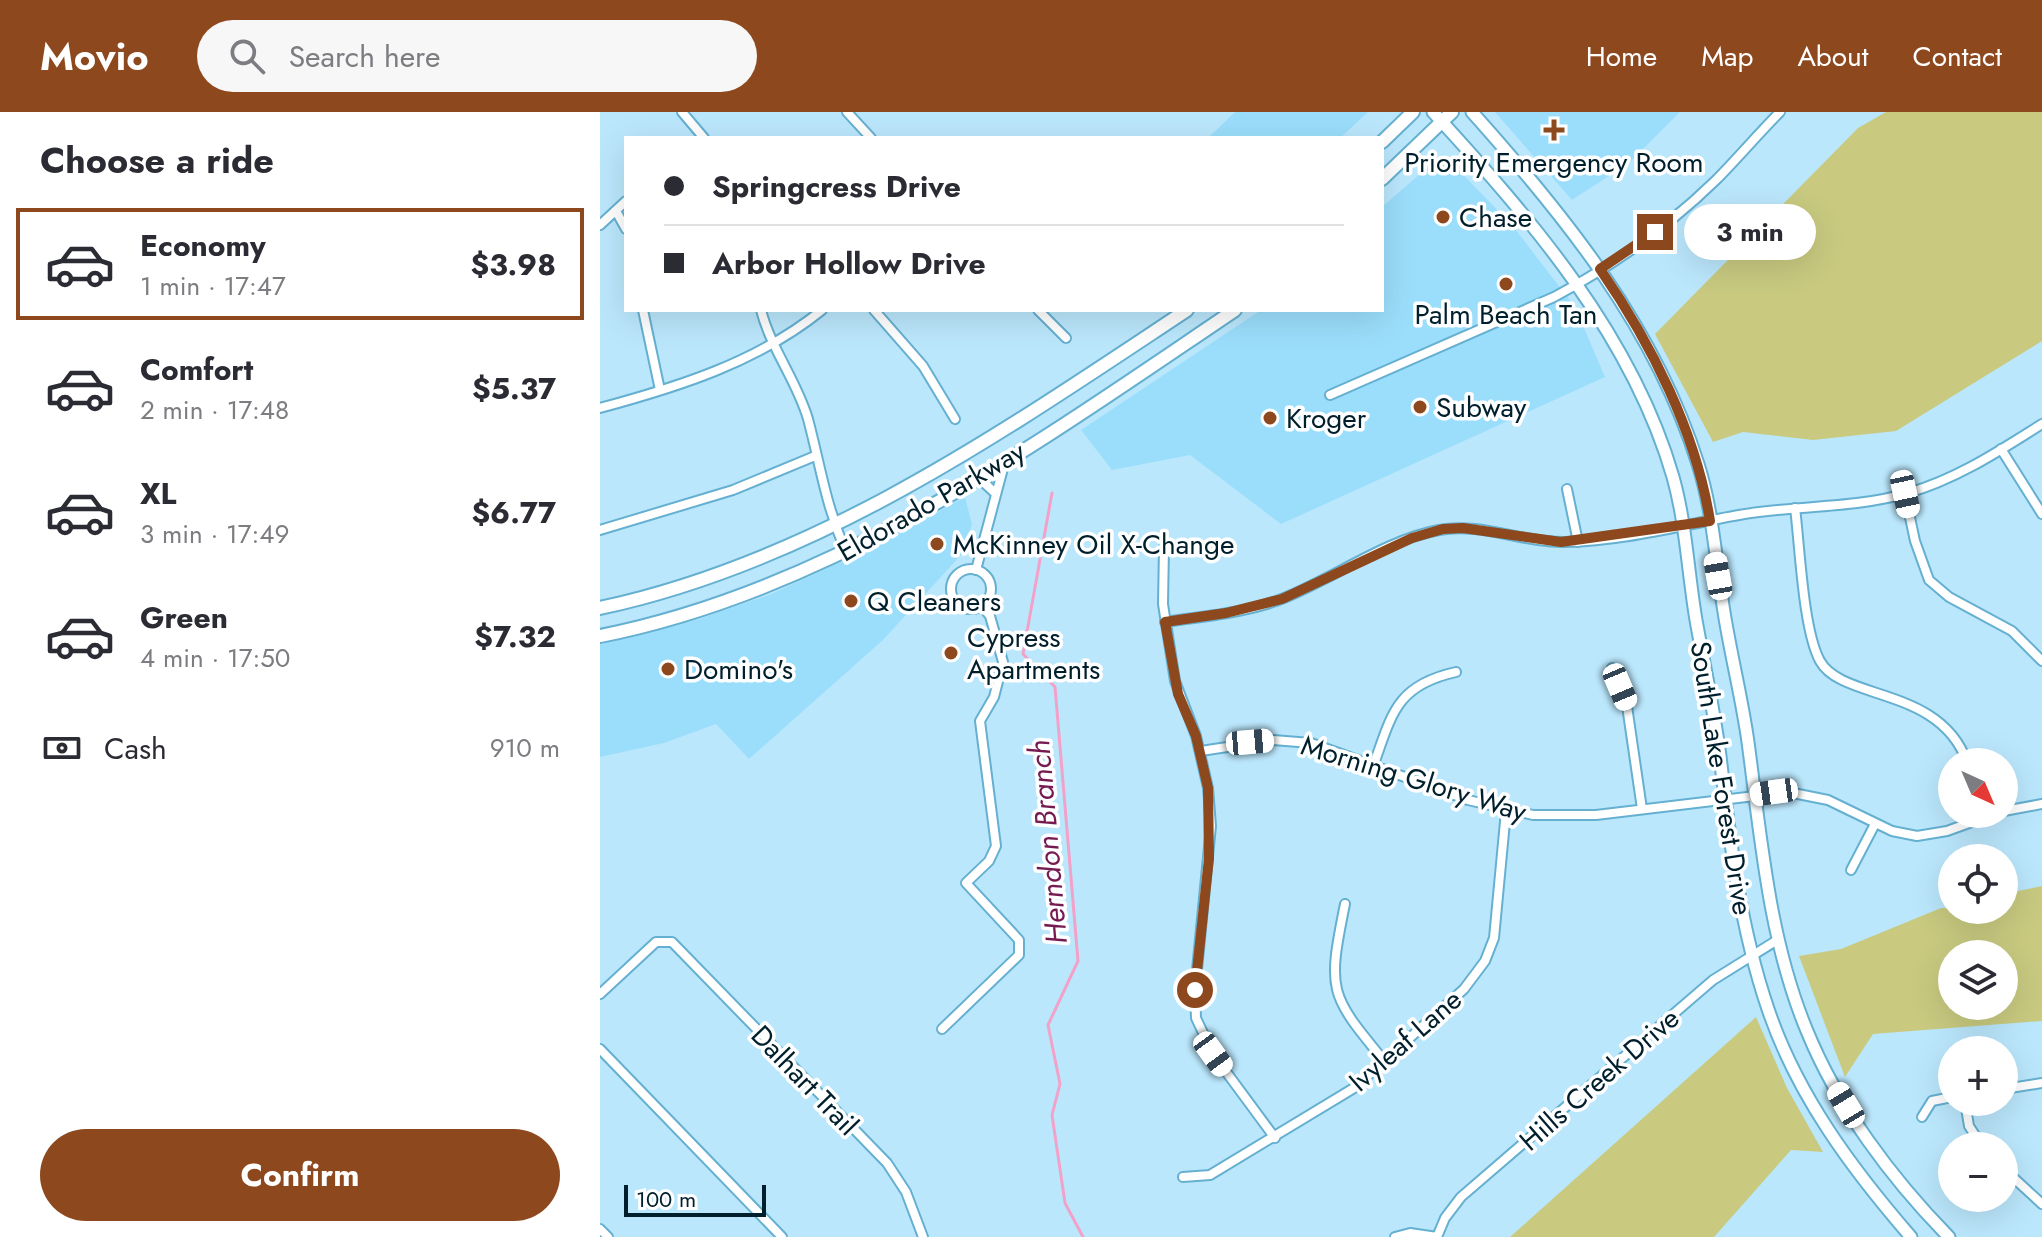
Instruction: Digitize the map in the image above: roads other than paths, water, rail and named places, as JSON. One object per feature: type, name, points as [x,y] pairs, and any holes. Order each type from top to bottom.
[{"type":"main road","points":[[1384,140],[1413,112]]},
{"type":"main road","points":[[1384,177],[1438,117],[1452,112]]},
{"type":"main road","name":"South Lake Forest Drive","points":[[1472,112],[1535,183],[1600,269],[1634,322],[1667,389],[1698,464],[1779,939],[1799,1011],[1829,1076],[1866,1137],[1949,1237]]},
{"type":"main road","name":"South Lake Forest Drive","points":[[1438,117],[1512,200],[1578,284],[1614,344],[1650,418],[1672,474],[1724,800],[1752,953],[1772,1020],[1810,1100],[1842,1152],[1911,1237]]},
{"type":"main road","name":"Eldorado Parkway","points":[[600,610],[628,604],[635,598],[732,568],[835,527],[1070,387],[1184,312]]},
{"type":"main road","name":"Eldorado Parkway","points":[[600,636],[699,609],[846,552],[1005,461],[1232,312]]},
{"type":"main road","points":[[1070,387],[1084,411]]},
{"type":"street","points":[[682,112],[699,136]]},
{"type":"street","points":[[847,112],[869,136]]},
{"type":"street","points":[[1330,395],[1578,284],[1673,218],[1715,180],[1780,112]]},
{"type":"street","points":[[600,225],[624,203]]},
{"type":"street","points":[[616,211],[624,225]]},
{"type":"street","points":[[643,312],[660,390]]},
{"type":"street","points":[[762,312],[772,344],[803,407],[835,527],[846,552]]},
{"type":"street","points":[[600,408],[696,379],[772,344],[819,312]]},
{"type":"street","points":[[876,312],[923,366],[955,419]]},
{"type":"street","points":[[1040,312],[1066,338]]},
{"type":"street","points":[[1165,622],[1226,613],[1282,599],[1429,532],[1463,528],[1536,541],[1578,542],[1905,494],[1957,475],[2042,424]]},
{"type":"street","points":[[2001,449],[2042,514]]},
{"type":"street","points":[[600,530],[706,500],[815,456]]},
{"type":"street","points":[[976,570],[994,492],[1005,461]]},
{"type":"street","points":[[978,477],[994,492]]},
{"type":"street","points":[[1567,489],[1578,542]]},
{"type":"street","points":[[1905,494],[1915,541],[1929,580],[1949,597],[2012,631],[2042,661]]},
{"type":"street","points":[[1795,508],[1811,629],[1820,662],[1834,675],[1928,714],[1946,727],[1959,748]]},
{"type":"street","points":[[1164,547],[1165,622],[1178,694],[1201,751],[1211,826],[1195,990],[1196,1018],[1213,1054],[1275,1138]]},
{"type":"street","points":[[976,570],[987,577],[991,589],[982,606],[962,607],[951,592],[958,574],[976,570]]},
{"type":"street","points":[[942,1029],[1019,955],[1019,940],[966,883],[989,861],[996,846],[980,721],[994,697],[1003,662],[990,616],[982,606]]},
{"type":"street","points":[[1612,668],[1627,706],[1642,809]]},
{"type":"street","points":[[1374,764],[1403,697],[1421,682],[1456,672]]},
{"type":"street","name":"Morning Glory Way","points":[[1201,751],[1290,740],[1323,747],[1506,811],[1563,816],[1788,792],[1814,796],[1875,824],[1917,836],[1955,828]]},
{"type":"street","points":[[2018,808],[2042,804]]},
{"type":"street","name":"Ivyleaf Lane","points":[[1183,1177],[1210,1175],[1354,1088],[1464,989],[1485,961],[1499,912],[1506,811]]},
{"type":"street","points":[[1851,870],[1875,824]]},
{"type":"street","points":[[1345,904],[1334,958],[1336,994],[1342,1009],[1385,1062]]},
{"type":"street","name":"Hills Creek Drive","points":[[1437,1237],[1445,1218],[1461,1197],[1713,980],[1779,939]]},
{"type":"street","name":"Dalhart Trail","points":[[600,994],[653,944],[664,940],[674,944],[887,1163],[909,1197],[923,1237]]},
{"type":"street","points":[[600,1049],[782,1237]]},
{"type":"street","points":[[2018,1087],[2042,1083]]},
{"type":"street","points":[[1922,1117],[1932,1101],[1938,1100]]},
{"type":"street","points":[[2018,1182],[2042,1204]]},
{"type":"street","points":[[600,1229],[608,1237]]},
{"type":"street","points":[[1395,1237],[1410,1233],[1437,1237]]},
{"type":"waterway","name":"Herndon Branch","points":[[1052,493],[1023,654],[1055,687],[1078,961],[1048,1025],[1060,1084],[1052,1115],[1065,1203],[1083,1237]]},
{"type":"place","name":"Priority Emergency Room","points":[[1554,130]]},
{"type":"place","name":"Chase","points":[[1443,217]]},
{"type":"place","name":"Palm Beach Tan","points":[[1506,284]]},
{"type":"place","name":"Subway","points":[[1420,407]]},
{"type":"place","name":"Kroger","points":[[1270,418]]},
{"type":"place","name":"McKinney Oil X-Change","points":[[937,544]]},
{"type":"place","name":"Q Cleaners","points":[[851,601]]},
{"type":"place","name":"Cypress Apartments","points":[[951,653]]},
{"type":"place","name":"Domino's","points":[[668,669]]}]
